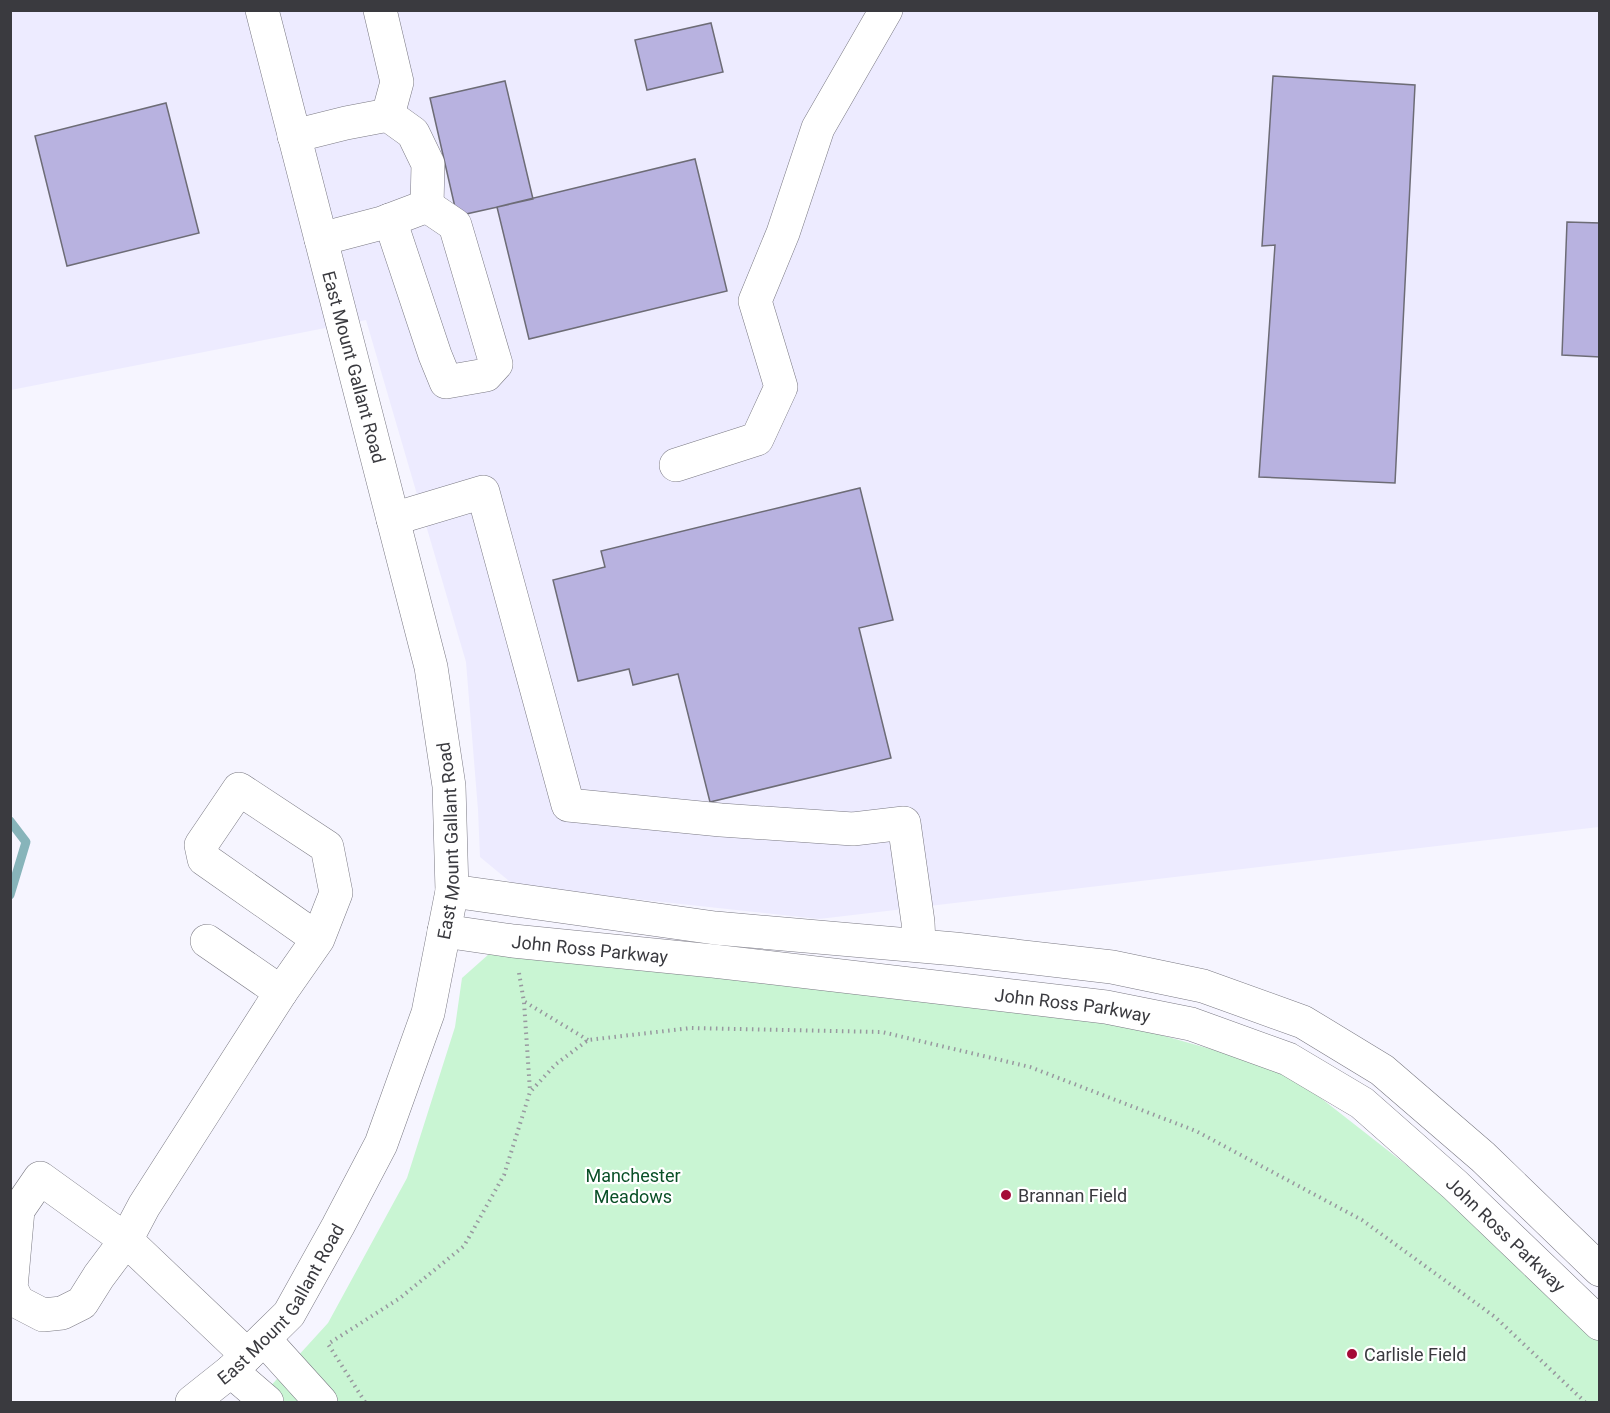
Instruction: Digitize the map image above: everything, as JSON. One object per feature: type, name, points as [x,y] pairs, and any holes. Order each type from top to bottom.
[{"type":"street","name":"East Mount Gallant Road","points":[[192,1402],[247,1355],[289,1314],[381,1144],[428,1013],[452,891],[449,786],[431,667],[262,10]]},
{"type":"street","points":[[380,10],[397,82],[388,115]]},
{"type":"street","points":[[676,465],[757,439],[781,387],[755,301],[783,233],[818,128],[886,10]]},
{"type":"street","points":[[294,136],[388,115],[413,133],[428,164],[427,206]]},
{"type":"street","points":[[321,239],[390,220],[427,206]]},
{"type":"street","points":[[390,220],[446,382],[486,375],[495,364],[455,225],[427,206]]},
{"type":"street","points":[[393,519],[483,492],[568,805],[721,820],[853,829],[903,823],[918,922],[919,945]]},
{"type":"street","points":[[318,939],[204,859],[201,845],[239,789],[327,847],[336,892],[318,939],[144,1206],[126,1240],[247,1355],[307,1385],[321,1402]]},
{"type":"street","name":"John Ross Parkway","points":[[452,891],[715,928],[919,945],[1112,967],[1203,986],[1304,1022],[1382,1070],[1483,1157],[1599,1270]]},
{"type":"street","name":"John Ross Parkway","points":[[444,931],[1106,1007],[1191,1024],[1288,1059],[1362,1103],[1455,1185],[1599,1324]]},
{"type":"street","points":[[207,941],[281,993]]},
{"type":"street","points":[[247,1355],[267,1402]]},
{"type":"path","points":[[365,1402],[328,1344],[400,1298],[464,1246],[504,1175],[530,1092],[524,1002],[513,940]]},
{"type":"path","points":[[524,1002],[588,1040]]},
{"type":"path","points":[[530,1092],[556,1064],[588,1040],[691,1028],[882,1032],[1030,1067],[1196,1131],[1362,1220],[1495,1317],[1585,1402]]},
{"type":"shaded area","points":[[11,11],[1599,11],[1599,827],[819,919],[515,886],[480,857],[466,662],[366,320],[11,390]]},
{"type":"green space","name":"Manchester Meadows","points":[[489,954],[540,955],[1111,1021],[1285,1070],[1446,1196],[1600,1342],[1599,1402],[256,1402],[328,1323],[407,1178],[455,1027],[462,978]]},
{"type":"building","points":[[711,23],[723,72],[647,90],[635,40]]},
{"type":"building","points":[[1273,76],[1415,85],[1395,483],[1259,477],[1275,245],[1262,246]]},
{"type":"building","points":[[505,81],[533,199],[457,216],[430,98]]},
{"type":"building","points":[[166,103],[199,233],[67,266],[35,136]]},
{"type":"building","points":[[695,159],[727,291],[529,339],[497,207]]},
{"type":"building","points":[[1567,222],[1600,223],[1600,357],[1562,355]]},
{"type":"building","points":[[860,488],[893,620],[859,628],[891,758],[710,802],[678,674],[633,685],[629,669],[578,681],[553,580],[605,567],[601,551]]},
{"type":"waterway","points":[[10,821],[26,842],[10,895]]},
{"type":"place","name":"Brannan Field","points":[[1006,1195]]},
{"type":"place","name":"Carlisle Field","points":[[1352,1354]]}]
